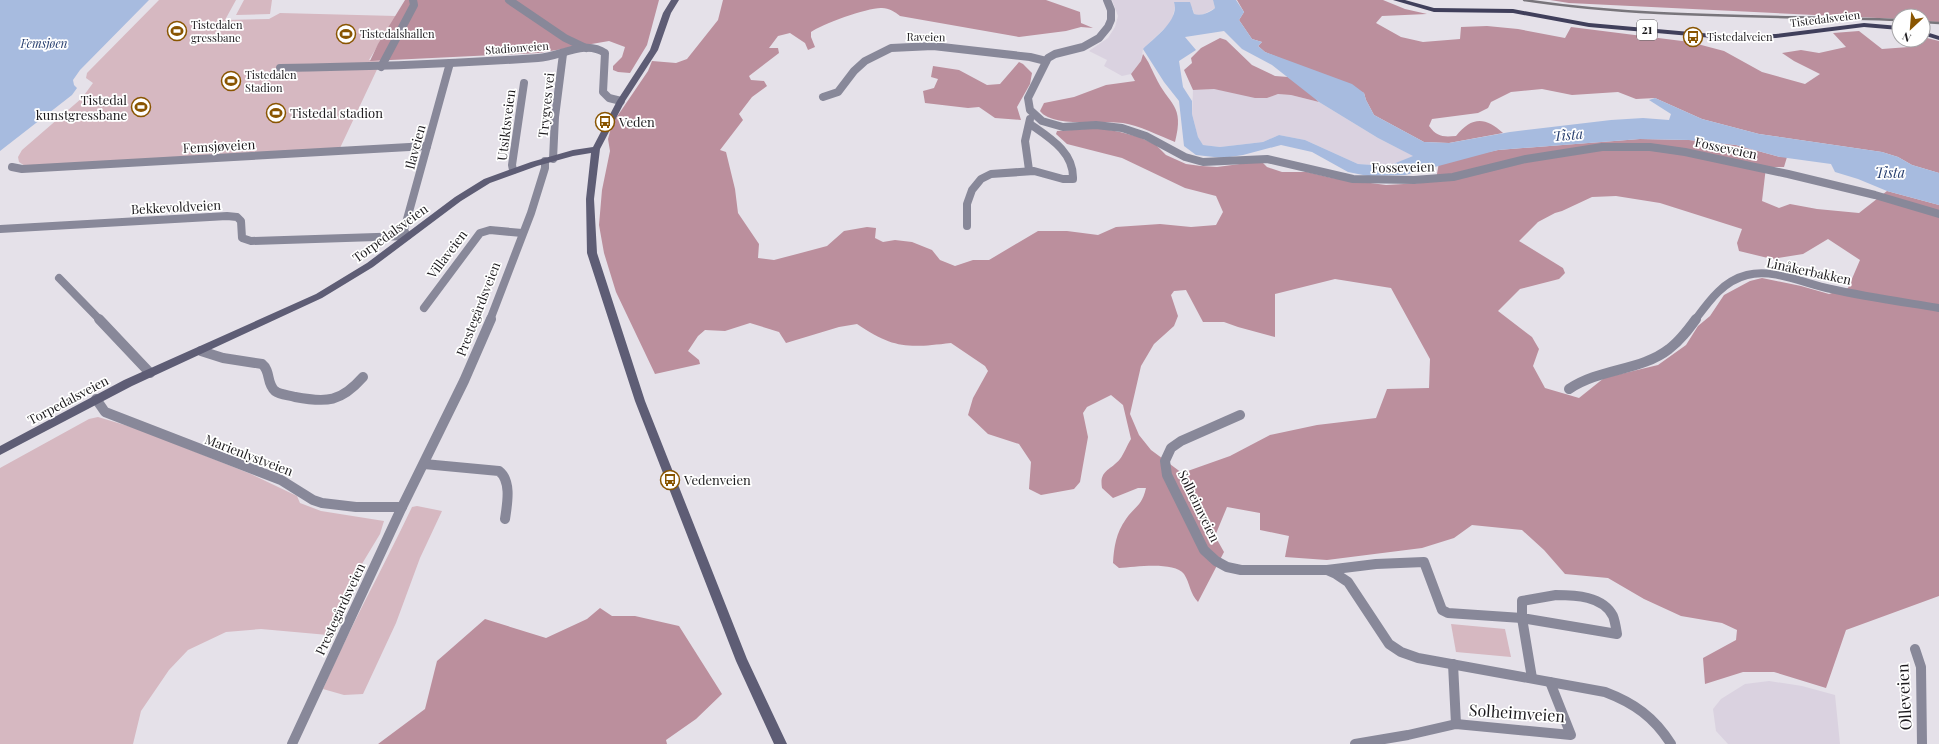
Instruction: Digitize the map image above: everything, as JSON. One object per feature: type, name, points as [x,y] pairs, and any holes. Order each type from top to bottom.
[{"type":"main road","points":[[675,0],[667,13],[654,50],[621,101],[596,149],[590,199],[592,253],[640,401],[742,661],[781,744]]},
{"type":"main road","name":"Tistedalsveien","points":[[1397,0],[1434,10],[1513,11],[1589,25],[1724,37],[1776,36],[1864,25],[1891,27]]},
{"type":"main road","name":"Torpedalsveien","points":[[0,451],[96,399],[323,294],[370,265],[407,236],[475,187],[513,170],[596,149]]},
{"type":"street","points":[[381,67],[414,5],[413,0]]},
{"type":"street","name":"Stadionveien","points":[[510,0],[565,38],[586,48]]},
{"type":"street","points":[[1029,170],[1025,141],[1033,114],[1028,105],[1028,98],[1048,58],[1054,54],[1085,47],[1104,34],[1111,22],[1110,6],[1107,0]]},
{"type":"street","name":"Raveien","points":[[823,97],[838,92],[854,71],[865,61],[891,48],[936,46],[1023,56],[1046,62]]},
{"type":"street","points":[[586,48],[599,48],[605,53],[603,92],[609,98],[621,101]]},
{"type":"street","name":"Stadionveien","points":[[280,68],[381,67],[546,58],[586,48]]},
{"type":"street","name":"Trygves vei","points":[[549,160],[563,54]]},
{"type":"street","name":"Ilaveien","points":[[407,236],[404,230],[450,63]]},
{"type":"street","name":"Utsiktsveien","points":[[513,170],[512,165],[524,83]]},
{"type":"street","name":"Fosseveien","points":[[1033,114],[1048,124],[1063,127],[1104,125],[1133,131],[1155,140],[1185,158],[1196,161],[1208,162],[1267,159],[1353,179],[1414,180],[1453,177],[1526,159],[1602,147],[1627,146],[1666,149],[1788,174],[1874,195],[1939,214]]},
{"type":"street","points":[[967,226],[966,214],[968,198],[980,179],[993,173],[1029,170],[1067,180],[1073,179],[1074,175],[1067,157],[1059,146],[1030,124]]},
{"type":"street","name":"Femsjøveien","points":[[12,167],[22,169],[428,146]]},
{"type":"street","name":"Prestegårdsveien","points":[[292,744],[402,507],[464,381],[492,316],[522,233],[534,206],[549,160]]},
{"type":"street","name":"Bekkevoldveien","points":[[0,229],[227,216],[237,218],[240,221],[242,238],[252,241],[397,235],[407,236]]},
{"type":"street","name":"Villaveien","points":[[424,308],[480,233],[490,230],[522,233]]},
{"type":"street","name":"Linåkerbakken","points":[[1569,389],[1576,383],[1599,373],[1659,356],[1679,342],[1699,312],[1727,284],[1749,274],[1769,275],[1886,300],[1939,308]]},
{"type":"street","points":[[59,278],[95,314],[150,374]]},
{"type":"street","points":[[201,351],[222,358],[262,364],[267,368],[272,390],[278,393],[318,400],[331,401],[342,398],[352,390],[363,377]]},
{"type":"street","name":"Marienlystveien","points":[[96,399],[105,412],[281,480],[290,484],[311,499],[321,503],[341,506],[402,507]]},
{"type":"street","name":"Solheimveien","points":[[1240,414],[1181,441],[1171,448],[1165,461],[1167,475],[1204,550],[1216,561],[1227,567],[1240,570],[1327,570],[1376,564],[1424,562],[1444,613],[1522,618],[1617,634],[1611,613],[1602,605],[1585,597],[1573,595],[1548,596],[1522,601],[1520,603],[1522,618],[1532,678]]},
{"type":"street","points":[[424,464],[499,472],[503,474],[508,491],[505,518]]},
{"type":"street","name":"Solheimveien","points":[[1327,570],[1348,582],[1389,644],[1395,648],[1418,658],[1605,692],[1630,701],[1645,711],[1658,724],[1671,744]]},
{"type":"street","name":"Olleveien","points":[[1915,649],[1921,666],[1922,744]]},
{"type":"street","name":"Solheimveien","points":[[1453,664],[1456,724]]},
{"type":"street","name":"Solheimveien","points":[[1355,744],[1408,735],[1456,724],[1571,735],[1550,682]]},
{"type":"shaded area","name":"Tistedalen Stadion","points":[[159,0],[236,0],[225,20],[269,19],[280,13],[396,16],[369,60],[381,61],[340,148],[25,166],[19,162],[18,157],[22,150],[82,98],[93,83],[86,78],[87,73]]},
{"type":"shaded area","points":[[244,0],[272,0],[270,14],[236,15]]},
{"type":"shaded area","points":[[405,0],[659,0],[647,45],[630,73],[613,70],[613,66],[622,57],[625,47],[609,41],[539,53],[370,61],[378,44]]},
{"type":"shaded area","points":[[723,0],[1046,0],[1080,12],[1081,23],[1093,28],[1081,27],[1066,31],[1019,37],[900,16],[889,9],[876,8],[835,21],[811,32],[811,37],[815,47],[808,50],[805,43],[790,33],[778,36],[769,48],[778,48],[779,53],[749,76],[751,80],[764,81],[767,86],[752,97],[739,114],[743,120],[720,150],[726,152],[735,189],[738,213],[759,244],[758,258],[774,260],[827,246],[844,231],[867,227],[876,228],[875,238],[883,242],[895,240],[912,242],[932,250],[940,260],[955,266],[973,260],[989,260],[1038,231],[1067,231],[1098,235],[1116,227],[1160,224],[1191,227],[1216,225],[1223,212],[1216,196],[1185,188],[1122,158],[1067,144],[1056,134],[1057,131],[1099,128],[1139,137],[1156,145],[1166,155],[1186,164],[1217,167],[1255,162],[1263,163],[1267,167],[1282,172],[1307,172],[1332,178],[1386,185],[1421,183],[1436,180],[1439,162],[1498,150],[1640,139],[1689,140],[1736,145],[1780,157],[1787,157],[1784,167],[1766,167],[1762,201],[1779,208],[1790,204],[1817,209],[1859,213],[1887,191],[1939,205],[1939,596],[1846,630],[1826,688],[1774,672],[1743,672],[1705,684],[1703,658],[1736,640],[1737,630],[1722,623],[1681,616],[1644,599],[1608,578],[1565,574],[1544,550],[1522,530],[1472,525],[1454,538],[1422,548],[1327,560],[1285,557],[1289,536],[1260,530],[1260,513],[1227,507],[1215,536],[1224,552],[1198,602],[1193,596],[1184,574],[1179,570],[1172,567],[1163,566],[1119,568],[1113,563],[1115,546],[1120,530],[1126,519],[1142,499],[1146,488],[1138,488],[1113,498],[1102,488],[1102,478],[1104,474],[1120,459],[1131,439],[1123,405],[1111,395],[1087,407],[1083,413],[1088,437],[1080,482],[1074,489],[1041,495],[1029,489],[1031,462],[1019,444],[988,434],[968,415],[973,398],[988,371],[985,366],[951,343],[923,346],[902,345],[881,338],[857,324],[839,327],[786,343],[779,332],[750,323],[725,331],[705,330],[698,336],[688,351],[699,360],[700,364],[655,374],[616,292],[604,253],[599,225],[602,190],[610,151],[608,139],[612,124],[648,71],[652,61],[676,63],[687,59],[718,20]],"holes":[[[1616,196],[1660,203],[1742,229],[1737,243],[1739,251],[1772,259],[1803,254],[1828,239],[1860,260],[1848,288],[1829,294],[1801,286],[1762,278],[1750,281],[1724,295],[1710,316],[1698,326],[1686,345],[1658,365],[1604,378],[1579,398],[1545,388],[1533,366],[1539,349],[1532,337],[1498,311],[1520,289],[1559,279],[1565,273],[1563,268],[1519,241],[1538,222],[1592,197]],[[1335,279],[1391,288],[1430,359],[1429,388],[1387,389],[1376,418],[1317,425],[1270,435],[1230,456],[1182,473],[1151,450],[1139,435],[1130,414],[1141,366],[1154,344],[1174,326],[1178,316],[1171,295],[1174,291],[1186,290],[1203,322],[1224,322],[1275,337],[1275,294]]]},
{"type":"shaded area","points":[[1112,0],[1213,0],[1215,8],[1199,15],[1194,14],[1193,9],[1175,6],[1172,21],[1143,49],[1141,61],[1131,74],[1122,76],[1104,66],[1107,60],[1089,51],[1108,38],[1115,27],[1118,16]]},
{"type":"shaded area","points":[[1237,0],[1383,0],[1405,9],[1427,14],[1382,16],[1376,23],[1401,37],[1423,42],[1460,39],[1461,27],[1487,26],[1518,29],[1565,38],[1571,27],[1690,42],[1724,51],[1762,72],[1805,84],[1820,74],[1782,53],[1801,50],[1819,53],[1846,47],[1833,33],[1859,31],[1882,49],[1931,48],[1931,39],[1939,41],[1939,173],[1912,165],[1898,157],[1882,152],[1759,134],[1702,119],[1655,98],[1636,99],[1618,92],[1572,95],[1542,89],[1511,92],[1491,102],[1488,108],[1478,113],[1432,119],[1429,126],[1441,136],[1456,136],[1467,125],[1473,122],[1484,121],[1496,127],[1503,133],[1449,143],[1424,142],[1374,115],[1364,93],[1265,52],[1258,46],[1262,42],[1252,39],[1239,20],[1244,12]]},
{"type":"shaded area","points":[[1550,0],[1939,0],[1939,22],[1931,22],[1931,8],[1891,8],[1891,19],[1569,3]]},
{"type":"shaded area","points":[[1220,38],[1226,40],[1252,65],[1275,76],[1288,77],[1310,93],[1319,102],[1291,95],[1278,94],[1267,98],[1255,98],[1214,89],[1193,90],[1184,70],[1192,63],[1191,58],[1201,48]]},
{"type":"shaded area","points":[[1143,54],[1160,86],[1177,112],[1178,129],[1175,142],[1129,124],[1055,120],[1046,116],[1040,111],[1044,103],[1074,97],[1106,85],[1135,81],[1131,74],[1141,61]]},
{"type":"shaded area","points":[[1019,62],[1032,73],[1030,84],[1017,107],[1021,120],[995,118],[979,107],[968,108],[925,103],[923,91],[934,88],[938,79],[931,77],[933,66],[959,70],[987,85],[1000,84]]},
{"type":"shaded area","points":[[1214,89],[1267,98],[1278,94],[1291,95],[1319,102],[1378,138],[1414,156],[1388,166],[1358,164],[1305,140],[1279,135],[1263,142],[1220,147],[1203,145],[1198,137],[1192,114],[1193,90]]},
{"type":"shaded area","points":[[98,417],[138,429],[251,474],[297,496],[300,503],[321,511],[384,521],[380,534],[345,592],[328,635],[261,629],[226,632],[188,650],[169,670],[141,711],[133,744],[0,744],[0,468],[89,419]]},
{"type":"shaded area","points":[[417,506],[442,511],[420,558],[396,623],[363,694],[344,695],[323,689],[344,643],[412,507]]},
{"type":"shaded area","points":[[600,608],[612,616],[635,616],[679,626],[722,694],[696,719],[666,740],[667,744],[378,744],[425,709],[437,661],[485,619],[546,638],[587,619]]},
{"type":"shaded area","points":[[1451,624],[1505,629],[1511,657],[1456,652]]},
{"type":"shaded area","points":[[1769,681],[1802,686],[1835,695],[1840,744],[1728,744],[1716,731],[1713,709],[1721,699],[1745,684]]},
{"type":"water","name":"Femsjøen","points":[[0,0],[149,0],[80,70],[73,80],[74,85],[77,88],[72,95],[0,151]]},
{"type":"water","name":"Tista","points":[[1213,0],[1236,0],[1244,12],[1239,20],[1252,39],[1262,42],[1258,46],[1265,52],[1352,84],[1364,93],[1374,115],[1424,142],[1449,143],[1510,132],[1611,120],[1643,118],[1669,120],[1671,114],[1649,100],[1655,98],[1702,119],[1759,134],[1882,152],[1898,157],[1912,165],[1939,173],[1939,205],[1887,191],[1858,179],[1835,172],[1831,164],[1780,157],[1736,145],[1689,140],[1640,139],[1498,150],[1405,175],[1368,176],[1348,172],[1312,152],[1281,145],[1243,155],[1223,158],[1196,155],[1184,146],[1179,101],[1164,82],[1143,49],[1160,34],[1170,22],[1175,9],[1174,2],[1190,2],[1194,14],[1197,15],[1205,14],[1215,8]],"holes":[[[1224,31],[1242,49],[1272,65],[1319,102],[1378,138],[1413,156],[1388,166],[1358,164],[1305,140],[1279,135],[1263,142],[1220,147],[1203,145],[1198,137],[1192,114],[1192,101],[1183,87],[1179,61],[1196,50],[1185,37]]]},
{"type":"railway","points":[[1524,0],[1571,6],[1664,13],[1891,20]]},
{"type":"railway","points":[[1931,22],[1939,23]]},
{"type":"place","name":"Tistedalen gressbane","points":[[177,31]]},
{"type":"place","name":"Tistedalshallen","points":[[346,34]]},
{"type":"place","name":"Tistedalveien","points":[[1693,37]]},
{"type":"place","name":"Tistedalen Stadion","points":[[231,81]]},
{"type":"place","name":"Tistedal kunstgressbane","points":[[141,107]]},
{"type":"place","name":"Tistedal stadion","points":[[276,113]]},
{"type":"place","name":"Veden","points":[[605,122]]},
{"type":"place","name":"Vedenveien","points":[[670,480]]}]
